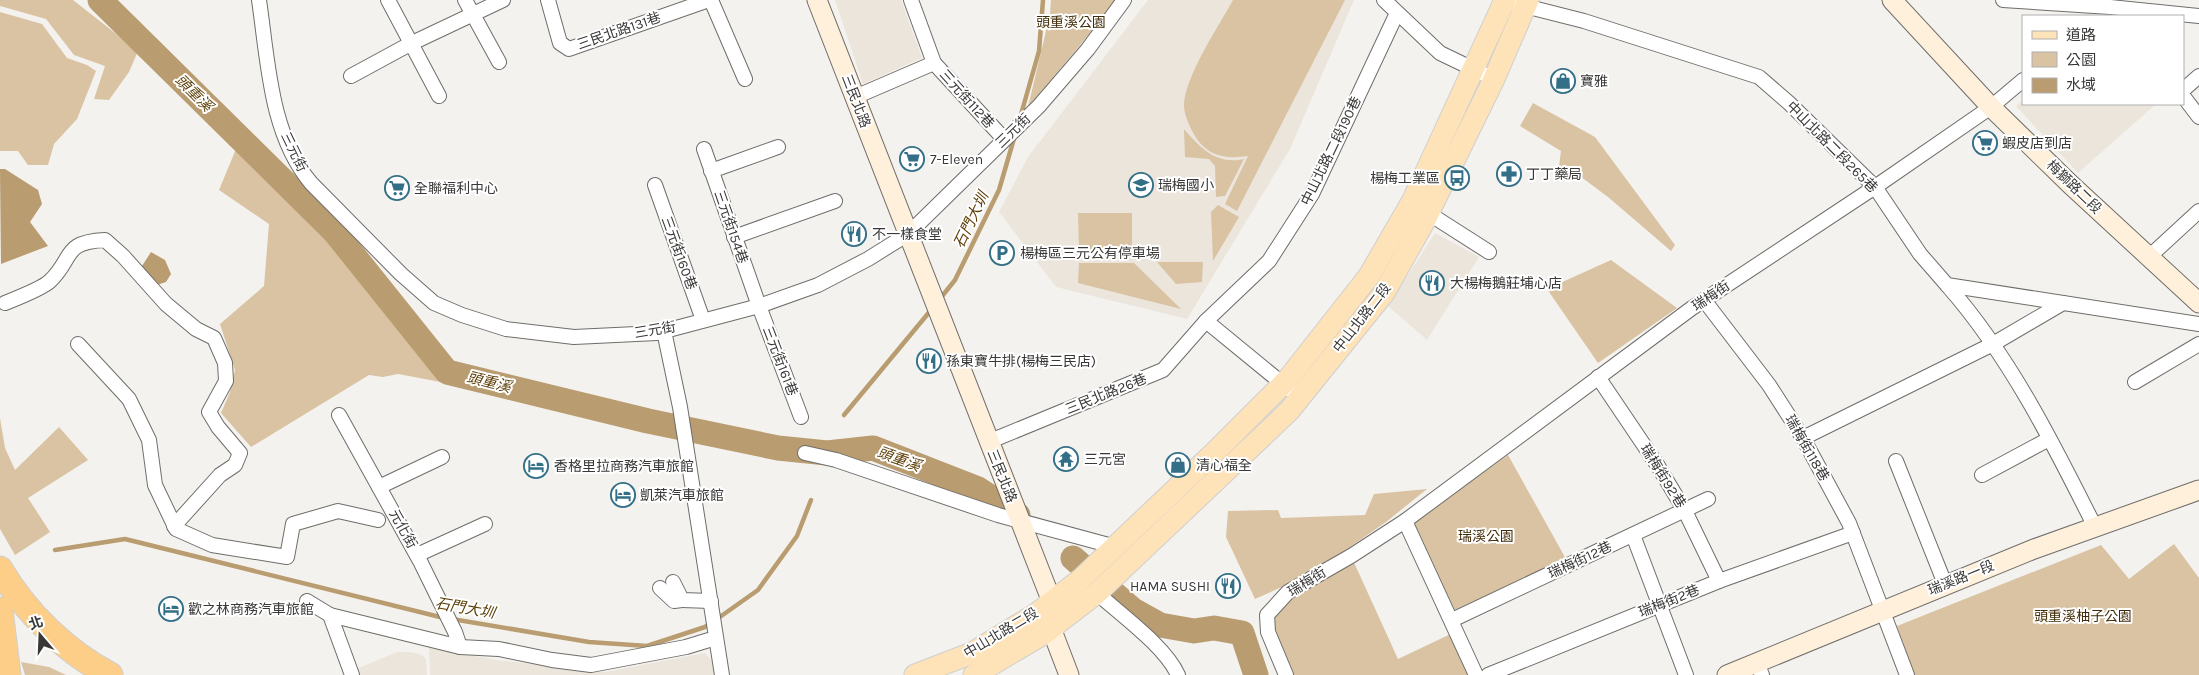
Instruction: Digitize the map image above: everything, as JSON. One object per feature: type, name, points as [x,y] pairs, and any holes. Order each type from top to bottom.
[{"type":"highway","points":[[4,575],[14,594],[59,641],[93,666],[110,675]]},
{"type":"highway","points":[[0,610],[8,675]]},
{"type":"main road","name":"中山北路二段","points":[[974,675],[1051,628],[1089,586],[1109,553],[1220,447],[1282,384],[1369,276],[1413,200],[1474,68],[1516,2]]},
{"type":"main road","name":"中山北路二段","points":[[915,675],[972,653],[1036,614],[1052,602],[1089,586],[1114,578],[1289,411],[1384,292],[1428,213],[1494,80],[1516,2]]},
{"type":"street","name":"三元街","points":[[259,0],[278,114],[287,144],[300,169],[401,274],[434,303],[462,315],[506,329],[564,336],[657,333],[759,306],[818,285],[868,259],[908,234],[1039,106],[1088,49],[1124,0]]},
{"type":"street","points":[[388,0],[439,96]]},
{"type":"street","points":[[465,0],[499,62]]},
{"type":"street","points":[[351,76],[410,44],[503,0]]},
{"type":"street","name":"三民北路131巷","points":[[548,0],[560,43],[569,49],[710,0]]},
{"type":"street","points":[[710,0],[745,79]]},
{"type":"street","name":"三民北路","points":[[817,0],[1052,602],[1051,628]]},
{"type":"street","name":"三元街112巷","points":[[911,0],[934,62],[1007,136]]},
{"type":"street","points":[[1384,0],[1440,53],[1474,68],[1494,80]]},
{"type":"street","name":"梅獅路二段","points":[[1892,0],[1991,107],[2199,303]]},
{"type":"street","points":[[2003,0],[2199,16]]},
{"type":"street","name":"中山北路二段265巷","points":[[1516,2],[1759,77],[1789,103],[1875,187],[1920,254],[1970,311],[1993,344],[2049,439],[2096,527]]},
{"type":"street","points":[[2100,15],[2115,8]]},
{"type":"street","name":"中山北路二段190巷","points":[[1206,321],[1270,261],[1312,194],[1397,13]]},
{"type":"street","points":[[855,97],[934,62]]},
{"type":"street","points":[[2184,89],[2199,76]]},
{"type":"street","name":"瑞梅街","points":[[1286,675],[1268,632],[1267,615],[1288,592],[1352,556],[1405,521],[1704,300],[1875,187],[1991,107],[2022,81]]},
{"type":"street","points":[[2184,97],[2199,117]]},
{"type":"street","points":[[711,171],[778,147]]},
{"type":"street","name":"三元街154巷","points":[[704,149],[759,306]]},
{"type":"street","name":"三元街160巷","points":[[655,185],[703,320]]},
{"type":"street","points":[[734,237],[835,201]]},
{"type":"street","points":[[2149,257],[2199,211]]},
{"type":"street","points":[[1428,213],[1489,252]]},
{"type":"street","points":[[5,303],[50,282],[72,249],[88,241],[105,240],[123,256],[166,304],[196,329],[214,338],[225,363],[226,381],[209,412],[218,427],[240,453],[235,465],[220,475],[174,526]]},
{"type":"street","points":[[1947,285],[2199,324]]},
{"type":"street","name":"瑞梅街118巷","points":[[1704,300],[1767,382],[1803,438],[1853,533],[1907,675]]},
{"type":"street","points":[[1803,438],[1993,344],[2063,302]]},
{"type":"street","name":"三元街161巷","points":[[759,306],[801,417]]},
{"type":"street","points":[[1206,321],[1282,384],[1300,396]]},
{"type":"street","name":"三民北路26巷","points":[[988,442],[1163,370],[1206,321]]},
{"type":"street","points":[[664,331],[680,407],[711,604],[712,636],[722,675]]},
{"type":"street","points":[[78,344],[129,399],[149,440],[155,485],[176,529],[212,545],[287,557],[293,524],[338,511],[378,520]]},
{"type":"street","points":[[2135,382],[2199,344]]},
{"type":"street","name":"瑞梅街92巷","points":[[1598,377],[1658,466],[1685,511],[1719,582]]},
{"type":"street","name":"元化街","points":[[339,415],[417,555],[444,608],[460,647]]},
{"type":"street","points":[[1982,475],[2049,439]]},
{"type":"street","points":[[805,453],[821,455],[1019,520],[1109,553]]},
{"type":"street","points":[[379,487],[442,457]]},
{"type":"street","points":[[1896,460],[1945,584]]},
{"type":"street","name":"瑞溪路一段","points":[[1727,675],[1759,669],[1883,610],[1945,584],[2199,490]]},
{"type":"street","name":"瑞梅街12巷","points":[[1452,620],[1708,499]]},
{"type":"street","points":[[1405,521],[1476,675]]},
{"type":"street","points":[[417,555],[485,524]]},
{"type":"street","name":"瑞梅街2巷","points":[[1488,675],[1719,582],[1853,533]]},
{"type":"street","points":[[1633,535],[1686,675]]},
{"type":"street","points":[[673,582],[682,600]]},
{"type":"street","points":[[1089,586],[1163,652],[1173,664],[1178,675]]},
{"type":"street","points":[[660,588],[674,601],[682,600],[711,604]]},
{"type":"street","points":[[307,601],[330,615],[460,647],[499,649],[552,660],[591,665],[686,647],[712,636]]},
{"type":"street","points":[[330,615],[352,675]]},
{"type":"street","points":[[1051,628],[1069,675]]},
{"type":"shaded area","points":[[835,0],[901,0],[922,58],[863,84]]},
{"type":"shaded area","name":"瑞梅國小","points":[[1148,0],[1354,0],[1290,149],[1187,319],[1056,287],[999,212],[1028,157]]},
{"type":"shaded area","points":[[2022,101],[2022,105],[2155,105],[2078,173],[2016,106]]},
{"type":"shaded area","name":"大楊梅鵝莊埔心店","points":[[1435,233],[1479,257],[1427,340],[1388,306]]},
{"type":"shaded area","points":[[429,647],[496,660],[605,672],[705,653],[714,663],[716,675],[430,675]]},
{"type":"shaded area","points":[[397,652],[411,652],[422,655],[426,659],[427,675],[358,675],[356,669]]},
{"type":"green space","points":[[0,0],[73,0],[138,51],[129,72],[109,100],[94,99],[105,66],[74,55],[46,19],[0,6]]},
{"type":"green space","name":"頭重溪公園","points":[[1051,0],[1118,0],[1028,107],[1050,14]]},
{"type":"green space","points":[[1233,0],[1345,0],[1237,211],[1225,204],[1248,156],[1226,157],[1207,150],[1193,132],[1187,120],[1184,107],[1185,95],[1195,68]]},
{"type":"green space","points":[[0,12],[42,24],[67,58],[87,65],[96,71],[77,119],[54,144],[48,165],[28,165],[18,151],[0,151]]},
{"type":"green space","points":[[1533,103],[1595,137],[1675,245],[1671,251],[1608,197],[1569,168],[1557,182],[1561,151],[1520,126]]},
{"type":"green space","points":[[1184,129],[1210,154],[1226,160],[1244,159],[1225,196],[1216,197],[1215,166],[1209,159],[1185,157]]},
{"type":"green space","points":[[236,149],[307,219],[360,278],[446,383],[398,374],[383,377],[369,375],[251,447],[221,413],[230,392],[235,370],[220,324],[264,286],[269,224],[219,190]]},
{"type":"green space","points":[[1218,205],[1239,217],[1213,261],[1211,212]]},
{"type":"green space","points":[[1078,213],[1132,213],[1132,250],[1079,250]]},
{"type":"green space","points":[[1611,260],[1677,308],[1598,363],[1547,289]]},
{"type":"green space","points":[[1157,262],[1203,262],[1202,282],[1176,284]]},
{"type":"green space","points":[[1079,263],[1134,263],[1181,309],[1078,283]]},
{"type":"green space","points":[[0,418],[5,448],[15,470],[59,427],[88,460],[28,498],[50,532],[15,555],[0,529]]},
{"type":"green space","name":"瑞溪公園","points":[[1508,455],[1566,559],[1454,610],[1413,522]]},
{"type":"green space","points":[[1427,489],[1386,522],[1311,574],[1255,599],[1226,537],[1228,511],[1278,510],[1281,518],[1365,515],[1374,494]]},
{"type":"green space","name":"頭重溪柚子公園","points":[[2174,544],[2199,578],[2199,675],[1914,675],[1897,626],[2101,545],[2129,579]]},
{"type":"green space","points":[[1351,556],[1398,659],[1457,631],[1476,675],[1286,675],[1267,615],[1288,592]]},
{"type":"green space","points":[[21,662],[49,667],[66,675],[25,675]]},
{"type":"water","points":[[0,169],[5,169],[38,190],[42,204],[30,222],[48,246],[1,264]]},
{"type":"water","points":[[151,252],[165,260],[171,274],[166,282],[157,285],[142,266]]},
{"type":"waterway","name":"頭重溪","points":[[100,0],[334,231],[447,372],[648,421],[778,448],[827,453],[873,448],[978,489],[1018,515]]},
{"type":"waterway","name":"石門大圳","points":[[1020,118],[1039,51],[1043,0]]},
{"type":"waterway","name":"石門大圳","points":[[939,300],[955,280],[999,190],[1015,135]]},
{"type":"waterway","name":"石門大圳","points":[[844,415],[931,310]]},
{"type":"waterway","name":"石門大圳","points":[[717,619],[758,590],[797,536],[811,500]]},
{"type":"waterway","name":"石門大圳","points":[[55,550],[125,539],[444,618]]},
{"type":"waterway","name":"頭重溪","points":[[1073,558],[1133,610],[1160,625],[1194,631],[1214,628],[1242,633],[1256,675]]},
{"type":"waterway","name":"石門大圳","points":[[452,619],[589,642],[647,646],[705,627],[710,623]]},
{"type":"place","name":"寶雅","points":[[1563,81]]},
{"type":"place","name":"蝦皮店到店","points":[[1985,143]]},
{"type":"place","name":"7-Eleven","points":[[912,159]]},
{"type":"place","name":"丁丁藥局","points":[[1509,174]]},
{"type":"place","name":"楊梅工業區","points":[[1457,178]]},
{"type":"place","name":"瑞梅國小","points":[[1141,185]]},
{"type":"place","name":"全聯福利中心","points":[[397,188]]},
{"type":"place","name":"不一樣食堂","points":[[854,234]]},
{"type":"place","name":"楊梅區三元公有停車場","points":[[1002,253]]},
{"type":"place","name":"大楊梅鵝莊埔心店","points":[[1432,283]]},
{"type":"place","name":"孫東寶牛排(楊梅三民店)","points":[[929,361]]},
{"type":"place","name":"三元宮","points":[[1066,459]]},
{"type":"place","name":"清心福全","points":[[1178,465]]},
{"type":"place","name":"香格里拉商務汽車旅館","points":[[536,466]]},
{"type":"place","name":"凱萊汽車旅館","points":[[623,495]]},
{"type":"place","name":"HAMA SUSHI","points":[[1228,586]]},
{"type":"place","name":"歡之林商務汽車旅館","points":[[171,609]]}]
